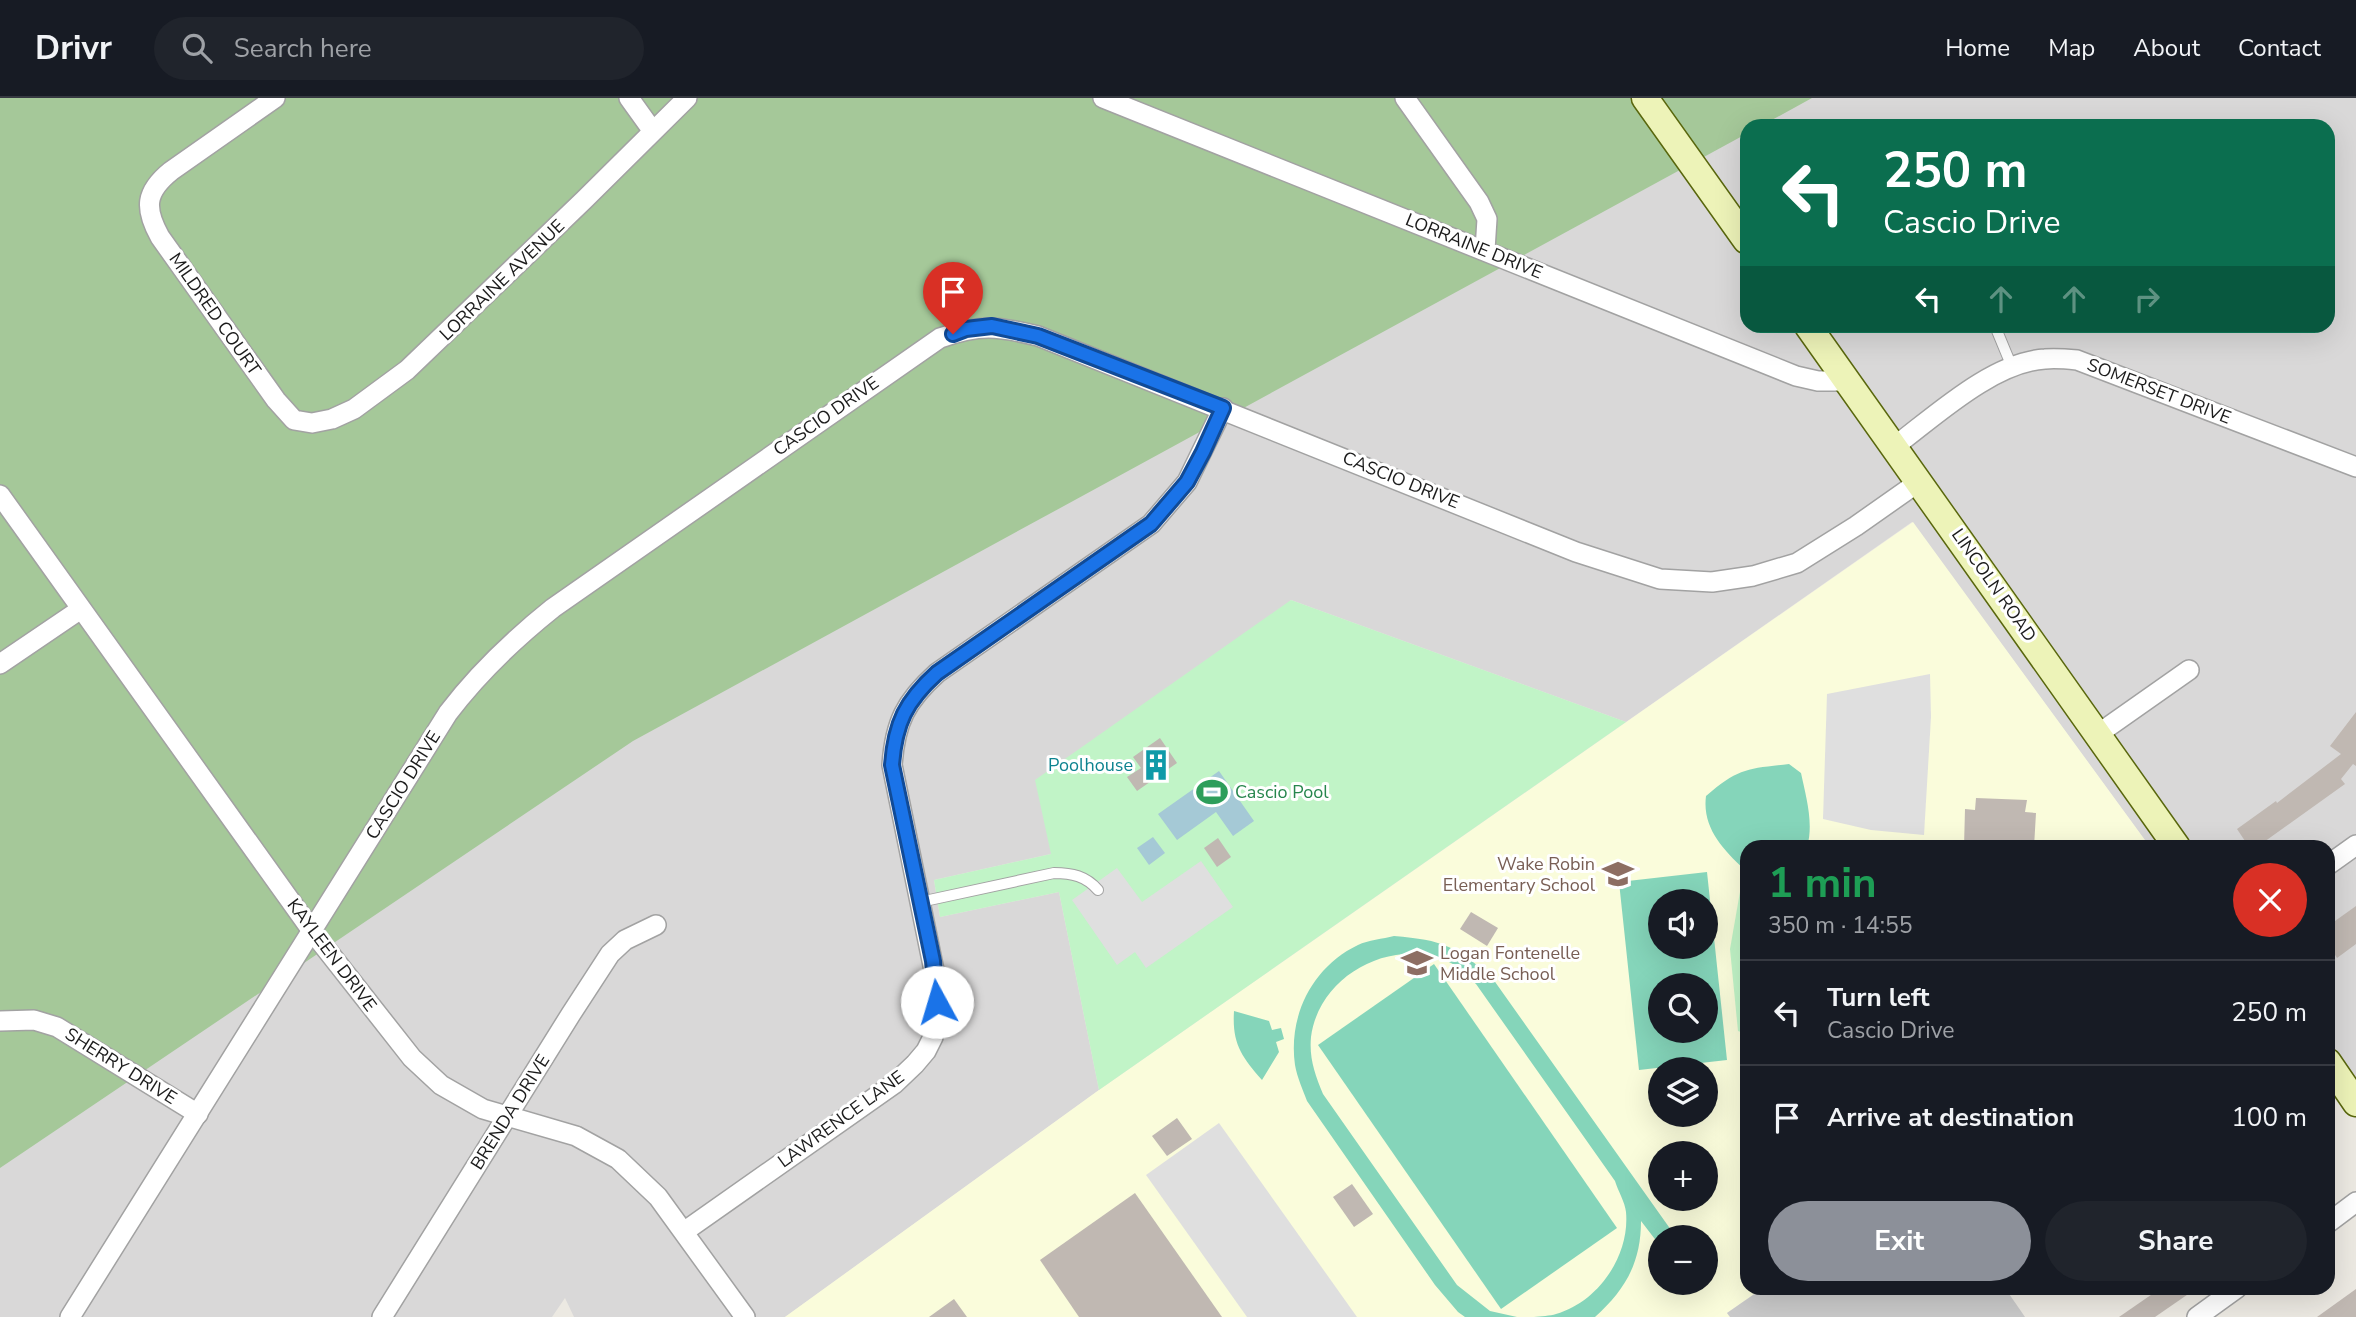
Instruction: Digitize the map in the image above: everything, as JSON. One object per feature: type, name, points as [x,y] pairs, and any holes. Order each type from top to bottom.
[{"type":"main road","points":[[1644,98],[1740,232]]},
{"type":"main road","name":"LINCOLN ROAD","points":[[1813,333],[2172,840]]},
{"type":"main road","points":[[2335,1072],[2356,1103]]},
{"type":"street","name":"MILDRED COURT","points":[[275,98],[163,176],[156,182],[149,200],[153,224],[160,237],[276,400],[294,420]]},
{"type":"street","points":[[629,98],[652,130]]},
{"type":"street","name":"LORRAINE AVENUE","points":[[294,420],[312,423],[354,410],[407,370],[687,98]]},
{"type":"street","name":"LORRAINE DRIVE","points":[[1103,98],[1796,376],[1818,381],[1847,381]]},
{"type":"street","points":[[1405,98],[1479,202],[1487,219],[1485,250]]},
{"type":"street","name":"CASCIO DRIVE","points":[[70,1317],[448,713],[496,655],[553,608],[940,338],[966,329],[992,326],[1038,336],[1223,408],[1576,552],[1660,579],[1712,582],[1753,576],[1797,563],[1920,481]]},
{"type":"street","name":"SOMERSET DRIVE","points":[[1895,446],[1977,385],[2012,367],[2043,359],[2077,360],[2356,467]]},
{"type":"street","name":"LAWRENCE LANE","points":[[685,1231],[894,1084],[926,1051],[933,1037],[937,1002],[933,961],[892,765],[896,733],[910,700],[937,673],[1151,524],[1187,482],[1223,408]]},
{"type":"street","name":"KAYLEEN DRIVE","points":[[0,495],[312,931],[427,1074],[483,1109],[576,1136],[618,1159],[658,1197],[745,1317]]},
{"type":"street","points":[[0,664],[81,609]]},
{"type":"street","points":[[2098,734],[2189,670]]},
{"type":"street","points":[[2335,859],[2356,845]]},
{"type":"street","name":"BRENDA DRIVE","points":[[383,1317],[610,954],[625,940],[656,925]]},
{"type":"street","name":"SHERRY DRIVE","points":[[0,1021],[34,1020],[57,1027],[198,1114]]},
{"type":"street","points":[[2335,1219],[2355,1206]]},
{"type":"street","points":[[2197,1317],[2227,1295]]},
{"type":"lane","points":[[1998,333],[2012,367]]},
{"type":"lane","points":[[920,902],[1054,873],[1069,873],[1089,880],[1098,890]]},
{"type":"shaded area","points":[[0,98],[2356,98],[2356,1119],[2335,1091],[2335,840],[2145,840],[1912,522],[1626,722],[1291,600],[1051,854],[934,880],[940,917],[1059,892],[1099,1090],[785,1317],[574,1317],[565,1298],[552,1317],[0,1317]]},
{"type":"shaded area","name":"Logan Fontenelle Middle School","points":[[1913,522],[2145,840],[1740,840],[1740,1295],[1753,1295],[1727,1313],[1730,1317],[785,1317],[1099,1090]]},
{"type":"shaded area","points":[[1930,674],[1931,717],[1924,835],[1871,830],[1823,819],[1827,694]]},
{"type":"shaded area","points":[[1201,861],[1233,907],[1146,968],[1135,952],[1117,965],[1072,900],[1117,868],[1142,902]]},
{"type":"shaded area","points":[[1219,1123],[1357,1317],[1247,1317],[1146,1175]]},
{"type":"shaded area","points":[[1753,1295],[2010,1295],[2025,1317],[1730,1317],[1727,1313]]},
{"type":"green space","points":[[0,98],[1812,98],[1774,119],[1740,119],[1740,137],[633,741],[0,1168]]},
{"type":"green space","points":[[1291,600],[1626,722],[1099,1090],[1059,892],[940,917],[934,880],[1051,854],[1035,780]]},
{"type":"green space","points":[[1789,764],[1801,773],[1809,819],[1809,840],[1740,840],[1740,865],[1728,854],[1710,827],[1706,796],[1735,775],[1763,767]]},
{"type":"green space","points":[[1707,872],[1709,889],[1648,889],[1648,959],[1716,959],[1718,973],[1648,973],[1648,1043],[1718,1043],[1718,975],[1727,1060],[1718,1061],[1718,1057],[1648,1057],[1648,1069],[1639,1070],[1619,882]]},
{"type":"green space","points":[[1740,892],[1740,1032],[1738,1031],[1730,949]]},
{"type":"green space","points":[[1394,936],[1437,943],[1469,959],[1493,979],[1648,1198],[1648,1211],[1658,1211],[1667,1225],[1648,1225],[1648,1230],[1641,1221],[1638,1250],[1629,1275],[1615,1297],[1595,1317],[1534,1317],[1554,1315],[1571,1308],[1598,1288],[1608,1275],[1623,1245],[1626,1212],[1623,1200],[1615,1181],[1476,984],[1458,967],[1429,956],[1407,954],[1384,957],[1363,966],[1344,979],[1328,995],[1317,1015],[1311,1037],[1312,1059],[1323,1094],[1457,1285],[1490,1311],[1517,1317],[1465,1317],[1458,1312],[1435,1285],[1307,1101],[1296,1070],[1294,1047],[1300,1011],[1316,980],[1328,966],[1362,943]]},
{"type":"green space","points":[[1434,964],[1617,1228],[1501,1309],[1318,1045]]},
{"type":"green space","points":[[1234,1011],[1269,1021],[1272,1030],[1281,1028],[1284,1039],[1276,1042],[1279,1052],[1262,1080],[1248,1064],[1236,1041]]},
{"type":"water","name":"Cascio Pool","points":[[1219,771],[1254,821],[1233,836],[1216,812],[1177,840],[1158,814]]},
{"type":"water","points":[[1153,837],[1165,853],[1149,865],[1137,848]]},
{"type":"building","points":[[2356,712],[2356,766],[2353,764],[2341,779],[2345,784],[2267,840],[2244,840],[2237,829],[2276,801],[2277,803],[2341,754],[2330,746]]},
{"type":"building","name":"Poolhouse","points":[[1160,738],[1177,763],[1137,791],[1127,777],[1141,768],[1133,757]]},
{"type":"building","points":[[1976,798],[2027,800],[2025,812],[2036,813],[2034,840],[1964,840],[1965,809],[1975,810]]},
{"type":"building","points":[[1218,838],[1231,857],[1217,867],[1204,848]]},
{"type":"building","points":[[2356,906],[2356,944],[2337,958],[2335,955],[2335,921]]},
{"type":"building","points":[[1471,912],[1498,928],[1487,946],[1460,929]]},
{"type":"building","points":[[1177,1118],[1192,1139],[1167,1156],[1152,1136]]},
{"type":"building","points":[[1352,1184],[1373,1214],[1354,1227],[1333,1197]]},
{"type":"building","points":[[1135,1193],[1222,1317],[1079,1317],[1040,1260]]},
{"type":"building","points":[[2356,1289],[2356,1317],[2317,1317]]},
{"type":"building","points":[[2151,1295],[2187,1295],[2155,1317],[2119,1317]]},
{"type":"building","points":[[954,1299],[967,1317],[929,1317]]},
{"type":"place","name":"Poolhouse","points":[[1156,765]]},
{"type":"place","name":"Cascio Pool","points":[[1212,792]]},
{"type":"place","name":"Wake Robin Elementary School","points":[[1618,874]]},
{"type":"place","name":"Logan Fontenelle Middle School","points":[[1417,963]]},
{"type":"route","points":[[937,1002],[933,961],[892,765],[893,748],[902,715],[910,700],[937,673],[1151,524],[1187,482],[1223,408],[1038,336],[992,326],[966,329],[953,334]]}]
